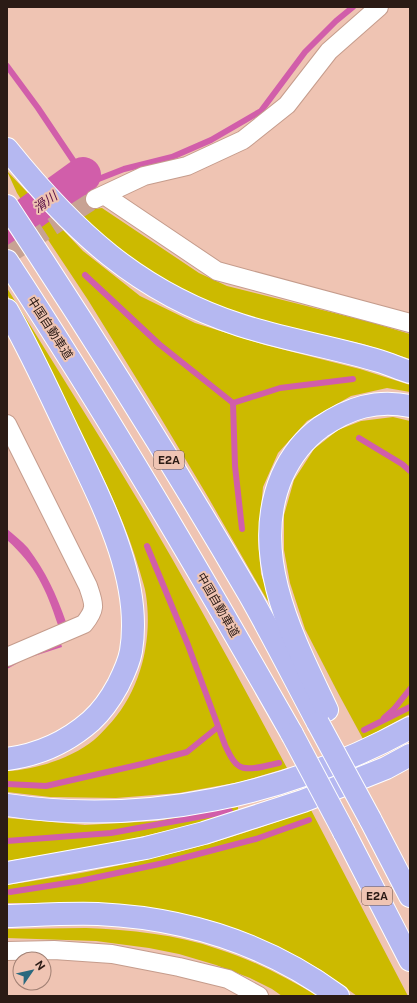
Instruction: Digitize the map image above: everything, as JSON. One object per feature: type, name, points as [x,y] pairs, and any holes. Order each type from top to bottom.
[{"type":"highway","points":[[7,149],[27,174],[87,237],[116,262],[146,283],[177,300],[241,326],[378,361],[410,372]]},
{"type":"highway","name":"E2A","points":[[7,206],[79,315],[170,461],[325,721],[374,817],[410,896]]},
{"type":"highway","name":"中国自動車道","points":[[7,260],[52,329],[138,468],[213,595],[292,734],[410,960]]},
{"type":"highway","points":[[7,310],[52,399],[104,510],[118,544],[132,598],[133,626],[131,652],[124,674],[112,696],[98,714],[80,730],[61,742],[20,757],[7,758]]},
{"type":"highway","points":[[325,721],[287,620],[271,561],[272,511],[278,486],[288,464],[299,446],[316,430],[332,419],[349,410],[370,404],[388,403],[410,406]]},
{"type":"highway","points":[[7,805],[67,811],[103,812],[176,806],[225,798],[299,777],[345,760],[381,744],[410,728]]},
{"type":"highway","points":[[7,873],[146,848],[204,833],[303,801],[386,768],[410,755]]},
{"type":"highway","points":[[374,817],[410,882]]},
{"type":"highway","points":[[7,916],[98,914],[143,918],[190,926],[229,938],[266,953],[303,972],[338,996]]},
{"type":"street","points":[[379,7],[329,51],[287,105],[243,140],[187,166],[144,176],[99,197],[216,271],[410,323]]},
{"type":"street","points":[[7,424],[88,586],[94,605],[91,616],[84,624],[7,657]]},
{"type":"street","points":[[7,951],[54,950],[112,954],[179,966],[228,979],[259,996]]},
{"type":"shaded area","points":[[7,171],[83,251],[140,296],[195,323],[265,345],[360,369],[410,385],[410,392],[387,388],[351,396],[307,421],[278,453],[263,487],[258,540],[261,574],[271,603],[267,600],[208,497],[88,300],[17,193]]},
{"type":"shaded area","points":[[102,208],[199,273],[227,286],[370,322],[410,334],[410,359],[363,344],[273,324],[211,304],[185,292],[137,264],[80,216],[93,209]]},
{"type":"shaded area","points":[[7,288],[161,539],[287,768],[240,782],[179,793],[116,798],[50,797],[7,792],[7,771],[29,768],[53,762],[85,746],[107,727],[128,699],[136,683],[142,666],[148,631],[148,613],[146,592],[140,572],[131,544],[115,504],[75,422],[7,294]]},
{"type":"shaded area","points":[[393,417],[410,421],[410,714],[363,739],[305,629],[290,583],[284,550],[284,515],[294,480],[314,449],[338,430],[361,421]]},
{"type":"shaded area","points":[[7,529],[21,540],[40,566],[54,593],[66,622],[58,625],[49,600],[33,569],[26,559],[7,540]]},
{"type":"shaded area","points":[[60,640],[62,647],[25,659],[7,669],[7,662]]},
{"type":"shaded area","points":[[238,807],[238,811],[192,825],[109,844],[7,861],[7,818],[85,825],[157,821]]},
{"type":"shaded area","points":[[311,810],[408,996],[357,996],[321,970],[289,952],[244,932],[209,920],[151,908],[104,903],[7,903],[7,885],[106,868],[184,851],[239,835]]},
{"type":"shaded area","points":[[86,928],[169,936],[202,944],[231,953],[257,964],[317,996],[282,996],[250,978],[216,965],[179,954],[149,948],[96,941],[7,938],[7,929]]},
{"type":"waterway","points":[[7,66],[38,108],[83,175],[96,180],[124,169],[172,157],[211,140],[261,111],[305,52],[336,21],[353,7]]},
{"type":"waterway","name":"滑川","points":[[7,230],[83,175]]},
{"type":"waterway","points":[[85,275],[159,344],[233,403],[235,466],[242,529]]},
{"type":"waterway","points":[[233,403],[280,388],[353,379]]},
{"type":"waterway","points":[[359,438],[402,464],[410,471]]},
{"type":"waterway","points":[[147,546],[188,645],[230,756],[234,762],[243,768],[259,768],[279,763]]},
{"type":"waterway","points":[[384,718],[394,709],[410,689]]},
{"type":"waterway","points":[[364,730],[410,707]]},
{"type":"waterway","points":[[7,784],[46,786],[187,752],[218,727]]},
{"type":"waterway","points":[[7,841],[111,833],[230,811]]},
{"type":"waterway","points":[[10,892],[80,881],[164,863],[256,839],[309,820]]},
{"type":"tunnel","points":[[7,256],[95,199]]}]
